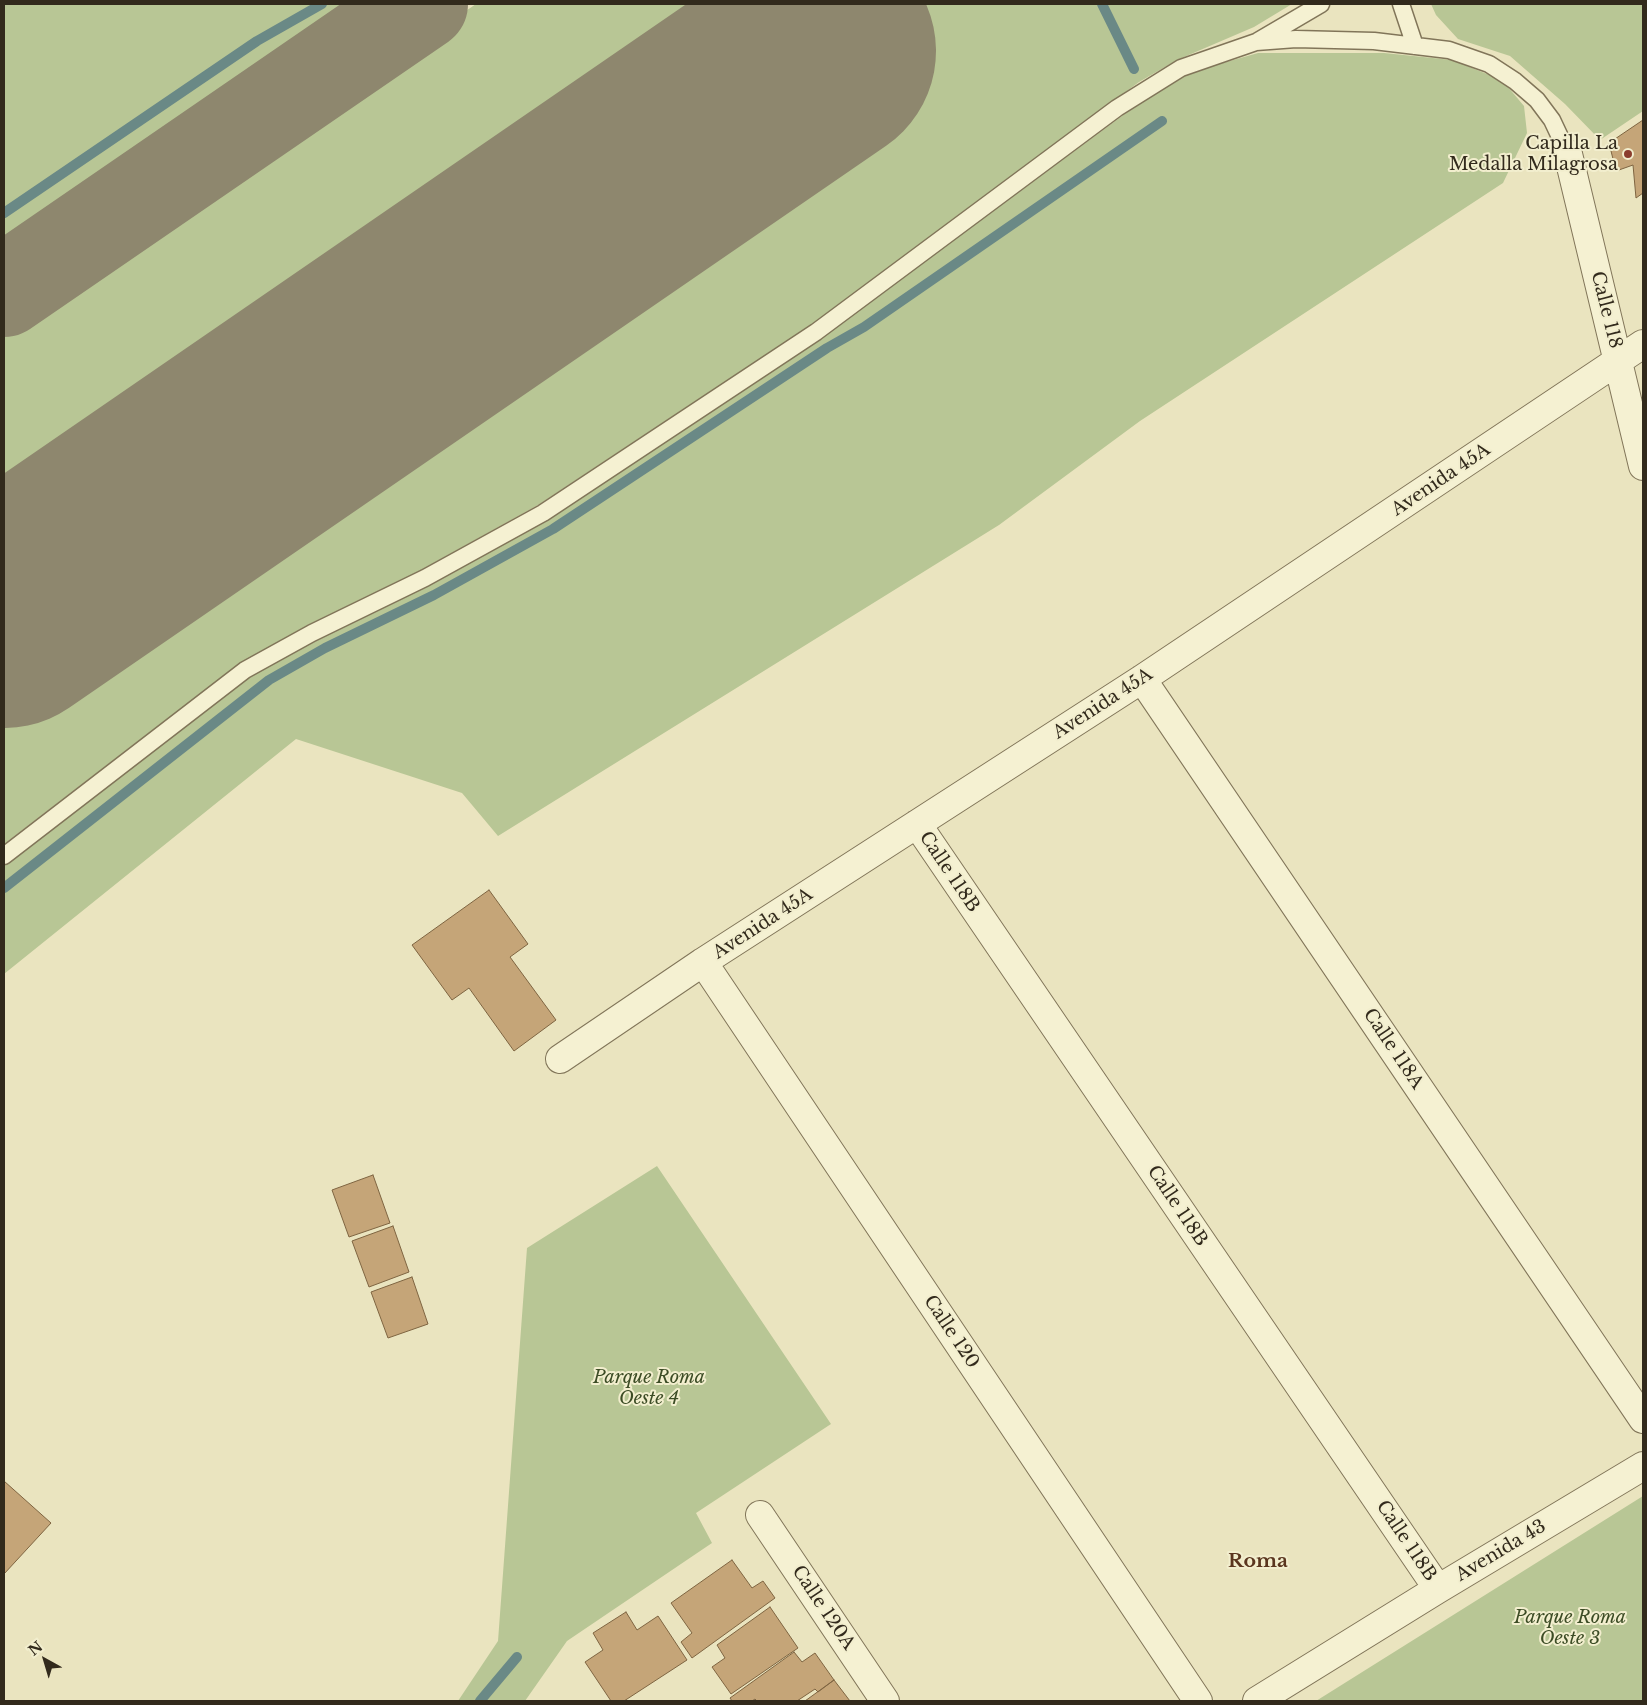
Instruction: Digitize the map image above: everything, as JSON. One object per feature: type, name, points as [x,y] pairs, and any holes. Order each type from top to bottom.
[{"type":"street","name":"Calle 118","points":[[1568,154],[1643,466]]},
{"type":"street","name":"Avenida 45A","points":[[560,1059],[703,962],[1142,679],[1643,344]]},
{"type":"street","name":"Calle 118A","points":[[1142,679],[1643,1419]]},
{"type":"street","name":"Calle 118B","points":[[917,824],[1438,1589]]},
{"type":"street","name":"Calle 120","points":[[703,962],[1198,1701]]},
{"type":"street","name":"Avenida 43","points":[[1257,1701],[1438,1589],[1643,1466]]},
{"type":"street","name":"Calle 120A","points":[[760,1515],[886,1701]]},
{"type":"lane","points":[[4,856],[245,670],[312,633],[425,578],[542,513],[816,332],[1117,108],[1181,68],[1256,42],[1321,4]]},
{"type":"lane","points":[[1401,4],[1415,46]]},
{"type":"lane","points":[[1256,42],[1296,39],[1374,41],[1449,50],[1489,64],[1515,81],[1537,100],[1552,120],[1568,154]]},
{"type":"green space","points":[[4,4],[373,4],[4,256]]},
{"type":"green space","points":[[476,4],[717,4],[726,14],[729,31],[4,528],[4,328]]},
{"type":"green space","points":[[804,4],[1292,4],[1254,27],[1177,60],[1139,82],[811,325],[538,505],[421,570],[308,625],[240,663],[4,844],[4,706],[879,107],[810,9]]},
{"type":"green space","points":[[1431,4],[1643,4],[1643,111],[1600,140],[1565,104],[1510,56],[1458,39],[1436,15]]},
{"type":"green space","points":[[1258,53],[1384,53],[1452,60],[1502,80],[1524,106],[1527,133],[1503,183],[1140,421],[999,525],[498,836],[462,793],[296,739],[4,974],[4,866],[249,677],[316,641],[429,585],[547,519],[820,339],[1149,96],[1184,74]]},
{"type":"green space","name":"Parque Roma Oeste 4","points":[[657,1166],[831,1424],[696,1513],[712,1543],[567,1641],[525,1701],[458,1701],[498,1641],[527,1248]]},
{"type":"green space","name":"Parque Roma Oeste 3","points":[[1643,1496],[1643,1701],[1316,1701]]},
{"type":"building","name":"Capilla La Medalla Milagrosa","points":[[1643,120],[1643,193],[1636,198],[1633,165],[1616,171],[1609,143]]},
{"type":"building","points":[[489,890],[528,944],[510,957],[556,1020],[514,1051],[469,988],[452,1000],[412,945]]},
{"type":"building","points":[[373,1175],[390,1223],[349,1237],[332,1190]]},
{"type":"building","points":[[393,1226],[409,1272],[369,1287],[352,1241]]},
{"type":"building","points":[[412,1277],[428,1324],[388,1338],[371,1292]]},
{"type":"building","points":[[4,1481],[51,1523],[4,1574]]},
{"type":"building","points":[[732,1560],[752,1588],[763,1581],[775,1598],[692,1658],[681,1642],[692,1633],[671,1603]]},
{"type":"building","points":[[770,1607],[798,1648],[731,1694],[712,1667],[725,1658],[717,1645]]},
{"type":"building","points":[[626,1612],[637,1630],[658,1616],[687,1660],[624,1701],[611,1701],[585,1662],[603,1650],[593,1633]]},
{"type":"building","points":[[794,1652],[802,1662],[815,1653],[834,1680],[818,1692],[815,1689],[797,1701],[757,1701],[755,1699],[752,1701],[732,1701],[730,1698]]},
{"type":"building","points":[[834,1680],[850,1701],[805,1701]]},
{"type":"waterway","points":[[4,213],[257,41],[322,4]]},
{"type":"waterway","points":[[1102,4],[1134,69]]},
{"type":"waterway","points":[[4,888],[269,680],[325,648],[434,595],[553,529],[827,348],[864,327],[1162,121]]},
{"type":"waterway","points":[[480,1701],[517,1657]]},
{"type":"taxiway","points":[[4,291],[422,4]]},
{"type":"taxiway","points":[[725,117],[754,72],[761,41],[755,11],[750,4]]},
{"type":"runway","points":[[4,613],[821,51]]},
{"type":"place","name":"Capilla La Medalla Milagrosa","points":[[1628,154]]},
{"type":"district","name":"Roma","points":[[1258,1562]]}]
